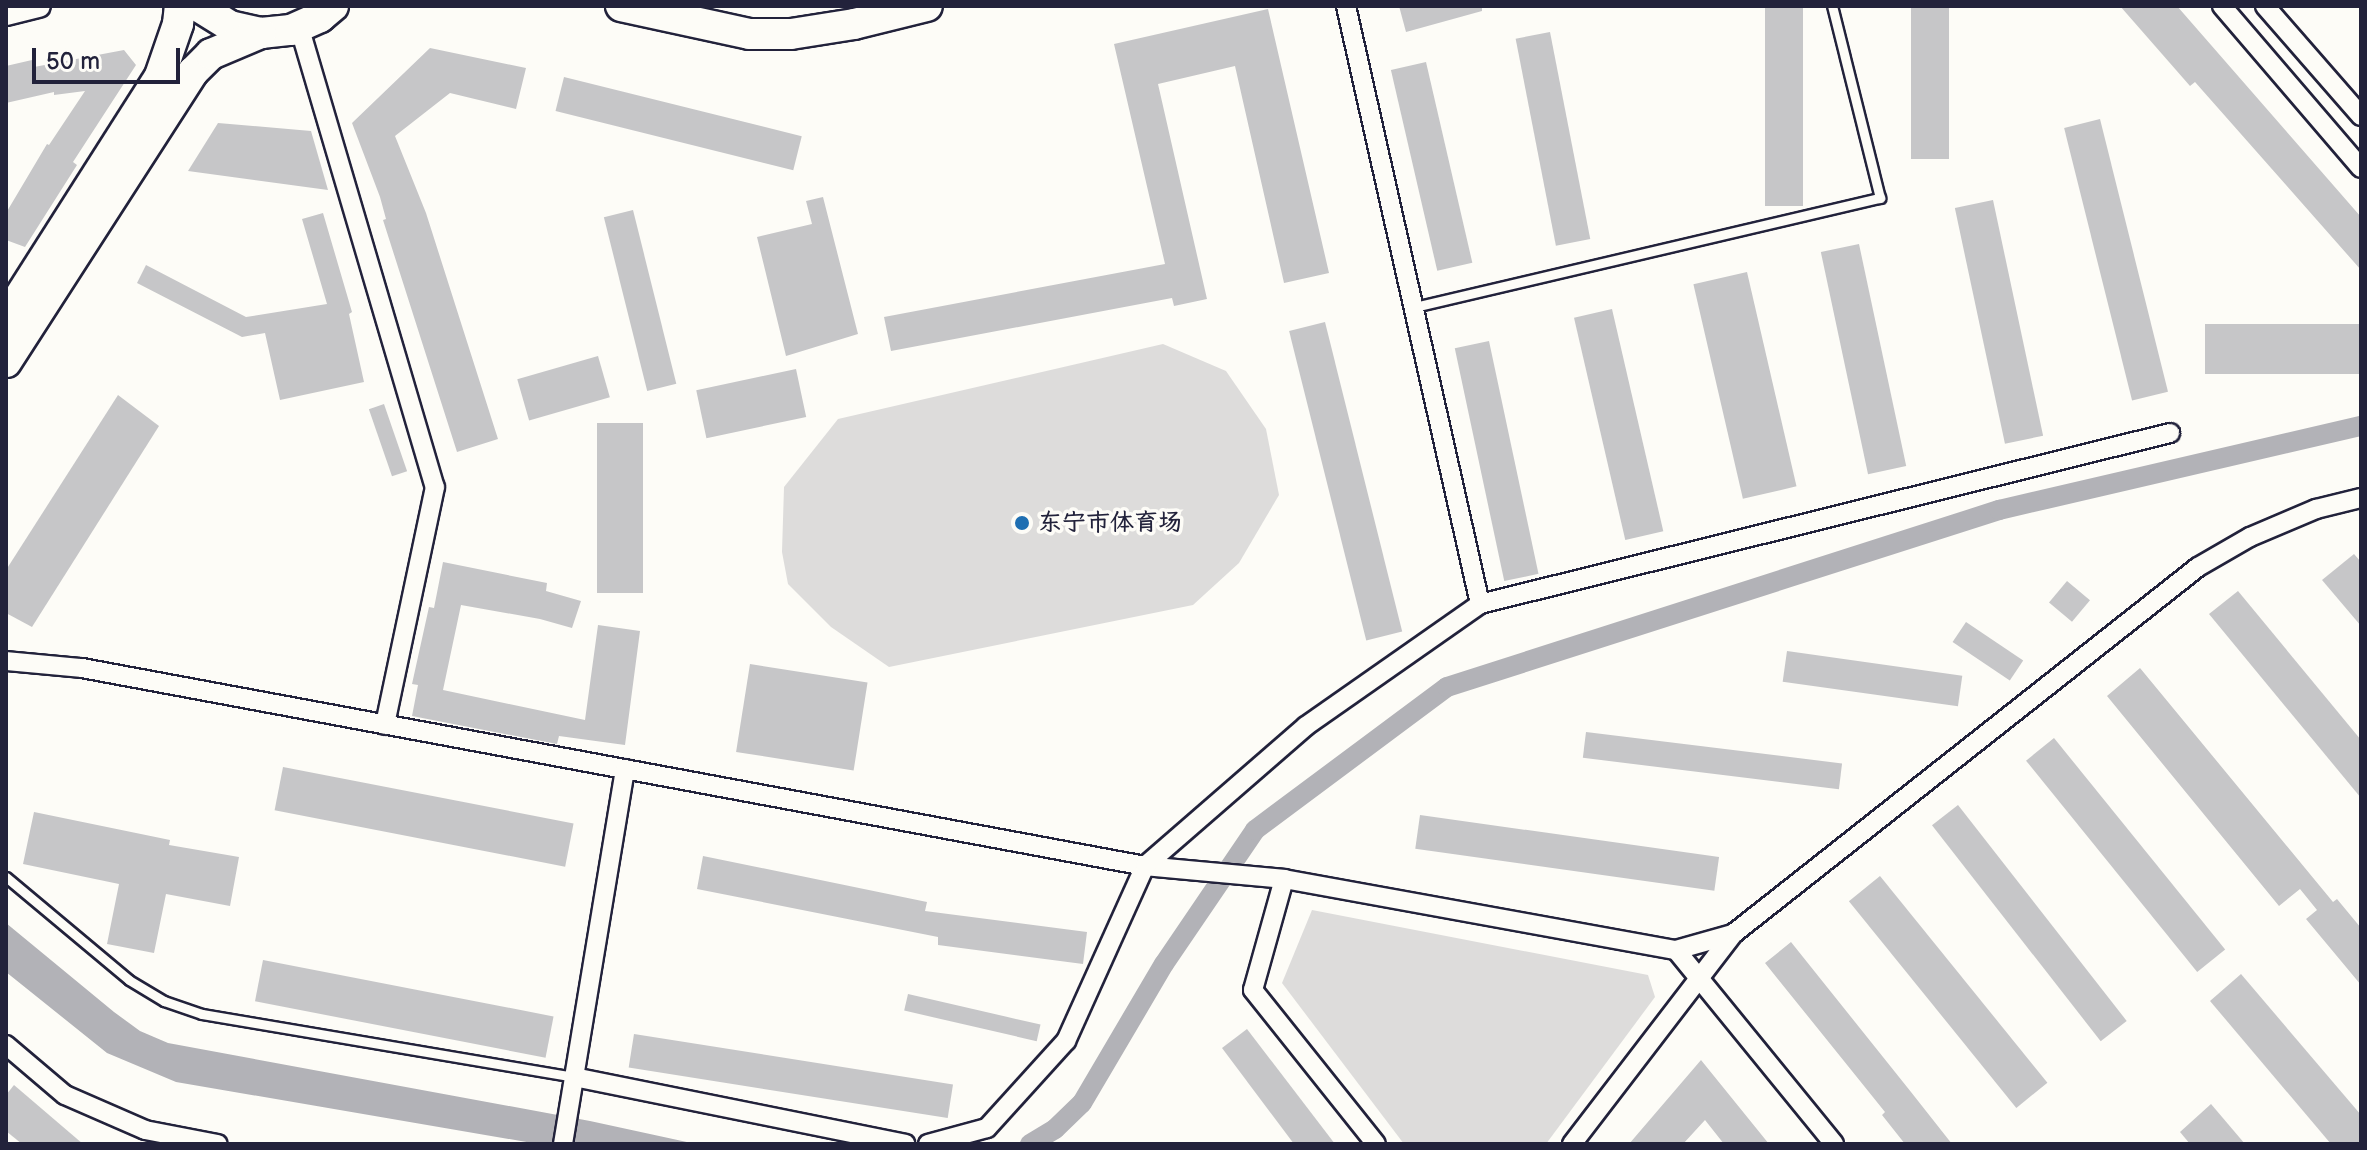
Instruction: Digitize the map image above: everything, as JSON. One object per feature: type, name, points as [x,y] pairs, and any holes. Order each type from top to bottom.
[{"type":"highway","points":[[6,318],[160,76],[178,24],[180,6]]},
{"type":"highway","points":[[198,6],[230,26],[261,33]]},
{"type":"highway","points":[[9,352],[193,72],[211,54],[261,33],[299,26],[320,17],[333,6]]},
{"type":"highway","points":[[621,6],[749,34],[791,34],[854,24],[927,6]]},
{"type":"street","points":[[6,14],[39,6]]},
{"type":"street","points":[[1346,6],[1480,604]]},
{"type":"street","points":[[2222,6],[2361,168]]},
{"type":"street","points":[[2265,6],[2361,116]]},
{"type":"street","points":[[299,26],[435,487],[385,725]]},
{"type":"street","points":[[928,1144],[987,1128],[1066,1041],[1145,866],[1306,726],[1480,604],[2170,433]]},
{"type":"street","points":[[1572,1144],[1733,934],[2198,567],[2250,537],[2316,509],[2361,498]]},
{"type":"street","points":[[6,661],[82,668],[1145,866],[1279,879],[1676,950],[1733,934]]},
{"type":"street","points":[[563,1144],[625,769]]},
{"type":"street","points":[[1279,879],[1253,990],[1376,1144]]},
{"type":"street","points":[[1676,950],[1834,1144]]},
{"type":"street","points":[[6,1045],[65,1095],[145,1130],[218,1144]]},
{"type":"street","points":[[574,1077],[905,1144]]},
{"type":"lane","points":[[1414,307],[1880,198],[1832,6]]},
{"type":"lane","points":[[6,877],[129,980],[164,1001],[202,1014],[574,1077]]},
{"type":"shaded area","name":"东宁市体育场","points":[[1163,344],[1226,371],[1266,429],[1279,495],[1239,563],[1193,605],[889,667],[831,627],[788,584],[782,552],[784,487],[838,419]]},
{"type":"shaded area","points":[[1312,910],[1648,975],[1655,997],[1546,1144],[1404,1144],[1282,983]]},
{"type":"shaded area","points":[[6,923],[114,1012],[140,1031],[168,1043],[590,1121],[696,1144],[538,1144],[176,1082],[107,1053],[6,972]]},
{"type":"building","points":[[1399,6],[1482,6],[1482,11],[1406,32]]},
{"type":"building","points":[[1765,6],[1803,6],[1803,206],[1765,206]]},
{"type":"building","points":[[1911,6],[1949,6],[1949,159],[1911,159]]},
{"type":"building","points":[[2120,6],[2177,6],[2361,217],[2361,270],[2195,82],[2190,86]]},
{"type":"building","points":[[1268,9],[1329,273],[1284,283],[1235,66],[1158,84],[1207,299],[1174,306],[1172,298],[891,351],[884,317],[1165,264],[1114,44]]},
{"type":"building","points":[[1550,32],[1590,239],[1556,246],[1516,39]]},
{"type":"building","points":[[430,48],[526,68],[516,109],[450,93],[395,136],[426,213],[498,439],[457,452],[383,220],[386,219],[380,197],[352,123]]},
{"type":"building","points":[[124,50],[136,65],[73,162],[77,165],[25,247],[6,240],[6,213],[47,144],[85,91],[54,95],[54,92],[6,103],[6,66],[32,60],[34,67]]},
{"type":"building","points":[[1426,62],[1472,263],[1437,271],[1391,70]]},
{"type":"building","points":[[564,77],[802,136],[793,170],[556,111]]},
{"type":"building","points":[[2100,119],[2168,392],[2132,401],[2064,128]]},
{"type":"building","points":[[218,123],[311,131],[328,190],[188,171]]},
{"type":"building","points":[[823,197],[858,334],[786,356],[757,237],[812,224],[806,201]]},
{"type":"building","points":[[1993,200],[2043,436],[2005,444],[1955,208]]},
{"type":"building","points":[[633,210],[676,384],[647,391],[604,217]]},
{"type":"building","points":[[323,213],[352,312],[349,314],[364,382],[280,400],[265,333],[242,337],[137,283],[146,265],[246,317],[327,304],[302,219]]},
{"type":"building","points":[[1859,244],[1906,466],[1868,474],[1821,252]]},
{"type":"building","points":[[1747,272],[1796,486],[1743,499],[1693,284]]},
{"type":"building","points":[[1612,309],[1663,531],[1625,540],[1574,318]]},
{"type":"building","points":[[1325,322],[1402,632],[1366,640],[1289,331]]},
{"type":"building","points":[[2205,324],[2361,324],[2361,374],[2205,374]]},
{"type":"building","points":[[1489,341],[1538,574],[1504,581],[1455,348]]},
{"type":"building","points":[[598,356],[610,397],[529,420],[517,379]]},
{"type":"building","points":[[796,369],[806,417],[706,438],[696,390]]},
{"type":"building","points":[[118,395],[159,426],[32,627],[6,613],[6,570]]},
{"type":"building","points":[[384,404],[407,471],[392,476],[369,409]]},
{"type":"building","points":[[597,423],[643,423],[643,593],[597,593]]},
{"type":"building","points":[[2354,554],[2361,562],[2361,626],[2322,580]]},
{"type":"building","points":[[443,562],[547,583],[546,591],[581,601],[572,628],[461,605],[443,690],[585,720],[598,625],[640,631],[625,745],[559,736],[557,744],[412,716],[418,685],[412,684],[429,607],[434,608]]},
{"type":"building","points":[[2067,581],[2090,600],[2072,622],[2049,602]]},
{"type":"building","points":[[2238,591],[2361,740],[2361,798],[2209,614]]},
{"type":"building","points":[[1966,622],[2023,661],[2010,680],[1953,642]]},
{"type":"building","points":[[1787,651],[1962,676],[1958,706],[1783,682]]},
{"type":"building","points":[[750,664],[868,683],[854,771],[736,752]]},
{"type":"building","points":[[2140,668],[2333,902],[2337,899],[2361,928],[2361,985],[2306,919],[2317,910],[2300,889],[2279,906],[2107,696]]},
{"type":"building","points":[[1586,732],[1842,763],[1839,789],[1583,758]]},
{"type":"building","points":[[2054,738],[2225,949],[2197,972],[2026,761]]},
{"type":"building","points":[[283,767],[574,823],[565,867],[275,810]]},
{"type":"building","points":[[1958,805],[2127,1021],[2101,1041],[1932,825]]},
{"type":"building","points":[[34,812],[170,840],[169,845],[239,857],[230,906],[166,894],[154,953],[107,944],[119,884],[23,864]]},
{"type":"building","points":[[1420,815],[1719,857],[1714,891],[1415,849]]},
{"type":"building","points":[[703,856],[927,902],[925,911],[1087,932],[1083,964],[938,945],[938,937],[697,889]]},
{"type":"building","points":[[1880,876],[2047,1083],[2016,1108],[1849,901]]},
{"type":"building","points":[[1791,942],[1952,1144],[1905,1144],[1882,1115],[1885,1112],[1765,963]]},
{"type":"building","points":[[263,960],[554,1016],[546,1058],[255,1001]]},
{"type":"building","points":[[2241,974],[2361,1115],[2361,1144],[2331,1144],[2210,1001]]},
{"type":"building","points":[[908,994],[1041,1025],[1037,1041],[904,1011]]},
{"type":"building","points":[[1247,1029],[1335,1144],[1294,1144],[1222,1048]]},
{"type":"building","points":[[634,1034],[953,1085],[948,1118],[629,1068]]},
{"type":"building","points":[[1701,1060],[1769,1144],[1724,1144],[1705,1120],[1683,1144],[1629,1144]]},
{"type":"building","points":[[14,1085],[83,1144],[22,1144],[6,1131],[6,1095]]},
{"type":"building","points":[[2211,1104],[2245,1144],[2190,1144],[2180,1132]]},
{"type":"waterway","points":[[1030,1144],[1055,1129],[1082,1103],[1164,964],[1255,830],[1447,687],[1999,510],[2361,426]]},
{"type":"place","name":"东宁市体育场","points":[[1022,523]]}]
